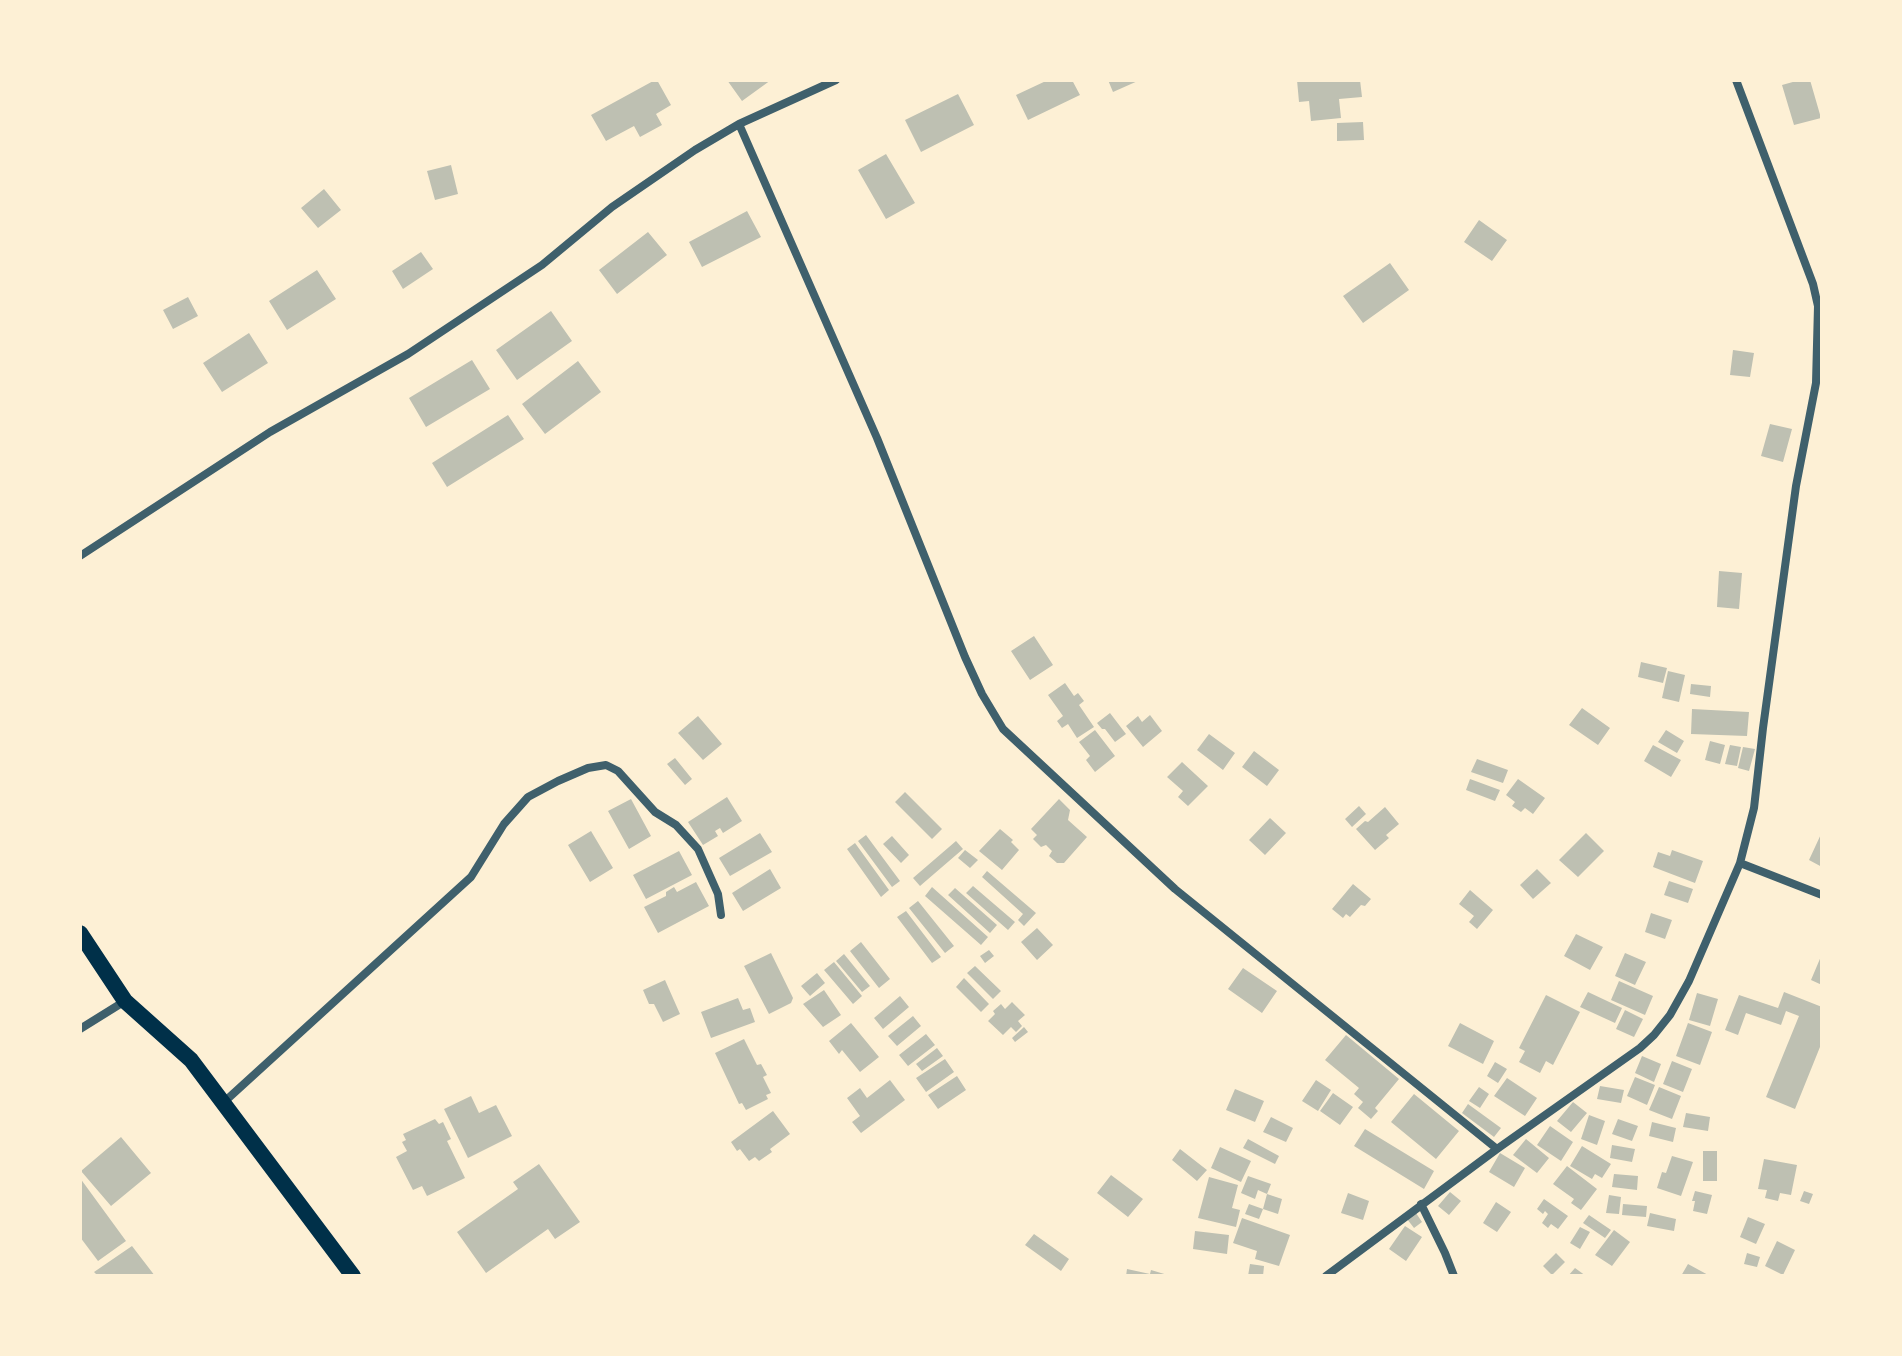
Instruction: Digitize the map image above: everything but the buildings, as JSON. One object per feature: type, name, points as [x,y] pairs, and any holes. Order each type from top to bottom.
[{"type":"highway","points":[[80,933],[125,1001],[191,1060],[353,1276]]},
{"type":"street","points":[[80,556],[270,432],[408,354],[542,265],[612,207],[695,150],[739,124],[836,80]]},
{"type":"street","points":[[1326,1276],[1654,1035],[1670,1015],[1689,981],[1740,863],[1754,808],[1796,486],[1816,383],[1818,306],[1813,284],[1736,80]]},
{"type":"street","points":[[739,124],[877,438],[965,657],[1003,729],[1175,889],[1497,1149]]},
{"type":"street","points":[[223,1103],[471,877],[504,824],[528,797],[588,768],[606,765],[618,771],[655,812],[676,825],[698,849],[718,894],[721,915]]},
{"type":"street","points":[[1740,863],[1822,895]]},
{"type":"street","points":[[80,1029],[125,1001]]},
{"type":"street","points":[[1421,1204],[1454,1276]]}]
